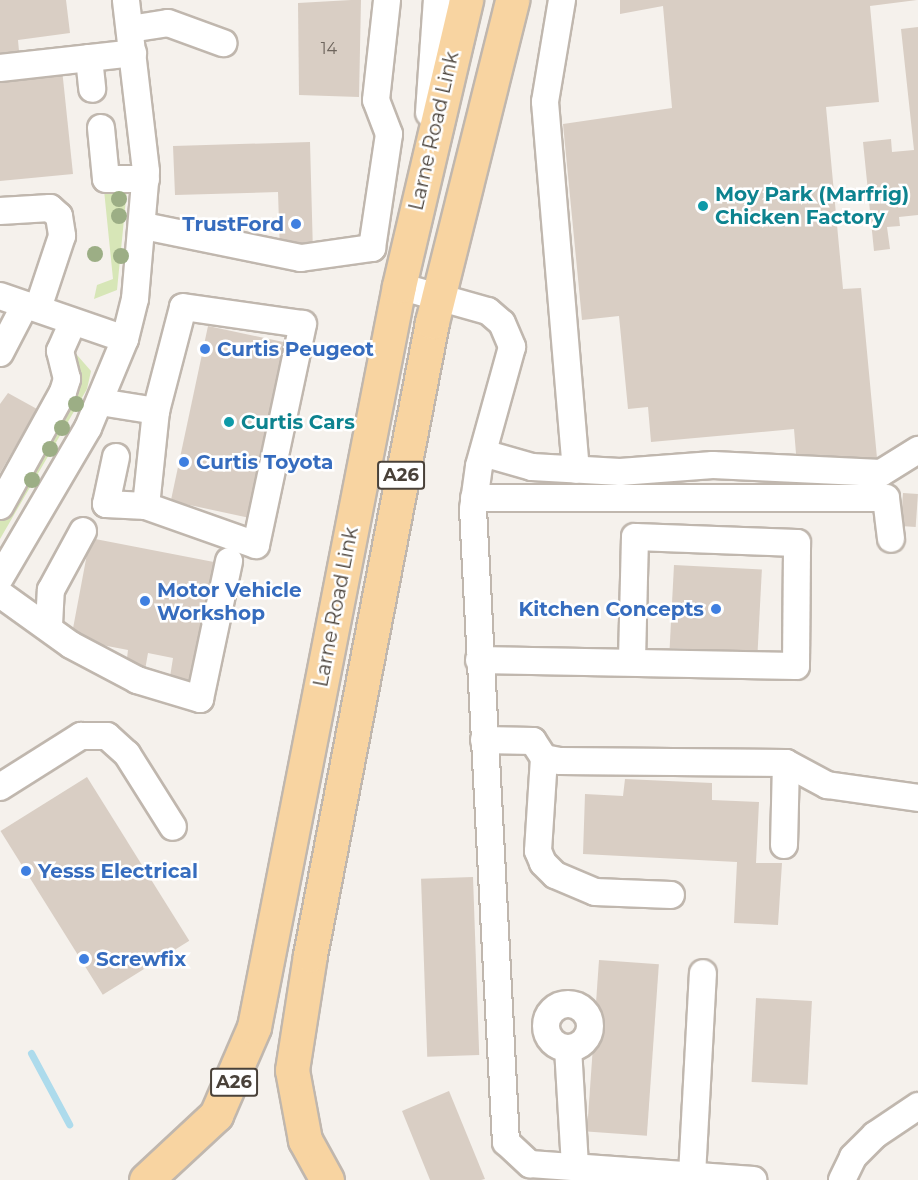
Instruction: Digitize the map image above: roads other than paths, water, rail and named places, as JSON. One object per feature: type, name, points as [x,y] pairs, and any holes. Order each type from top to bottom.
[{"type":"main road","name":"Larne Road Link","points":[[146,1180],[216,1115],[254,1027],[399,286],[466,0]]},
{"type":"main road","name":"Larne Road Link","points":[[327,1180],[305,1140],[292,1070],[340,777],[439,294],[512,0]]},
{"type":"street","points":[[0,578],[100,402],[125,339],[144,226],[146,179],[126,0]]},
{"type":"street","points":[[144,226],[301,258],[372,248],[389,134],[376,100],[387,0]]},
{"type":"street","points":[[426,164],[438,0]]},
{"type":"street","points":[[562,0],[545,102],[576,470]]},
{"type":"street","points":[[0,68],[89,57],[131,41],[168,23],[223,43]]},
{"type":"street","points":[[89,57],[92,89]]},
{"type":"street","points":[[101,128],[106,179],[146,179]]},
{"type":"street","points":[[0,211],[50,208],[59,216],[62,236],[14,304],[0,332]]},
{"type":"street","points":[[399,286],[439,294],[488,311],[511,342],[510,368],[483,453],[474,498],[479,660],[506,1142],[530,1164],[753,1180]]},
{"type":"street","points":[[14,304],[125,339]]},
{"type":"street","points":[[0,353],[14,304]]},
{"type":"street","points":[[116,457],[106,504],[146,506],[256,545],[303,324],[183,307],[156,411],[146,506]]},
{"type":"street","points":[[0,506],[63,392],[67,379],[60,351],[73,322]]},
{"type":"street","points":[[100,402],[156,411]]},
{"type":"street","points":[[483,453],[532,467],[576,470],[714,465],[881,473],[918,450]]},
{"type":"street","points":[[474,498],[886,498],[891,539]]},
{"type":"street","points":[[49,625],[51,590],[83,531]]},
{"type":"street","points":[[479,660],[632,661],[796,666],[797,543],[635,537],[632,661]]},
{"type":"street","points":[[0,594],[49,625],[71,645],[136,680],[200,699],[229,561]]},
{"type":"street","points":[[0,787],[81,736],[107,736],[127,754],[173,827]]},
{"type":"street","points":[[484,740],[532,741],[543,758],[538,851],[543,863],[555,875],[595,892],[671,895]]},
{"type":"street","points":[[543,758],[786,763],[827,785],[918,798]]},
{"type":"street","points":[[784,845],[786,763]]},
{"type":"street","points":[[692,1175],[703,973]]},
{"type":"street","points":[[568,1048],[575,1167]]},
{"type":"street","points":[[842,1180],[853,1157],[875,1135],[918,1107]]},
{"type":"waterway","points":[[31,1053],[69,1124]]},
{"type":"place","name":"Moy Park (Marfrig) Chicken Factory","points":[[703,206]]},
{"type":"place","name":"TrustFord","points":[[296,224]]},
{"type":"place","name":"Curtis Peugeot","points":[[205,349]]},
{"type":"place","name":"Curtis Cars","points":[[229,422]]},
{"type":"place","name":"Curtis Toyota","points":[[184,462]]},
{"type":"place","name":"Motor Vehicle Workshop","points":[[145,601]]},
{"type":"place","name":"Kitchen Concepts","points":[[716,609]]},
{"type":"place","name":"Yesss Electrical","points":[[26,871]]},
{"type":"place","name":"Screwfix","points":[[84,959]]}]
